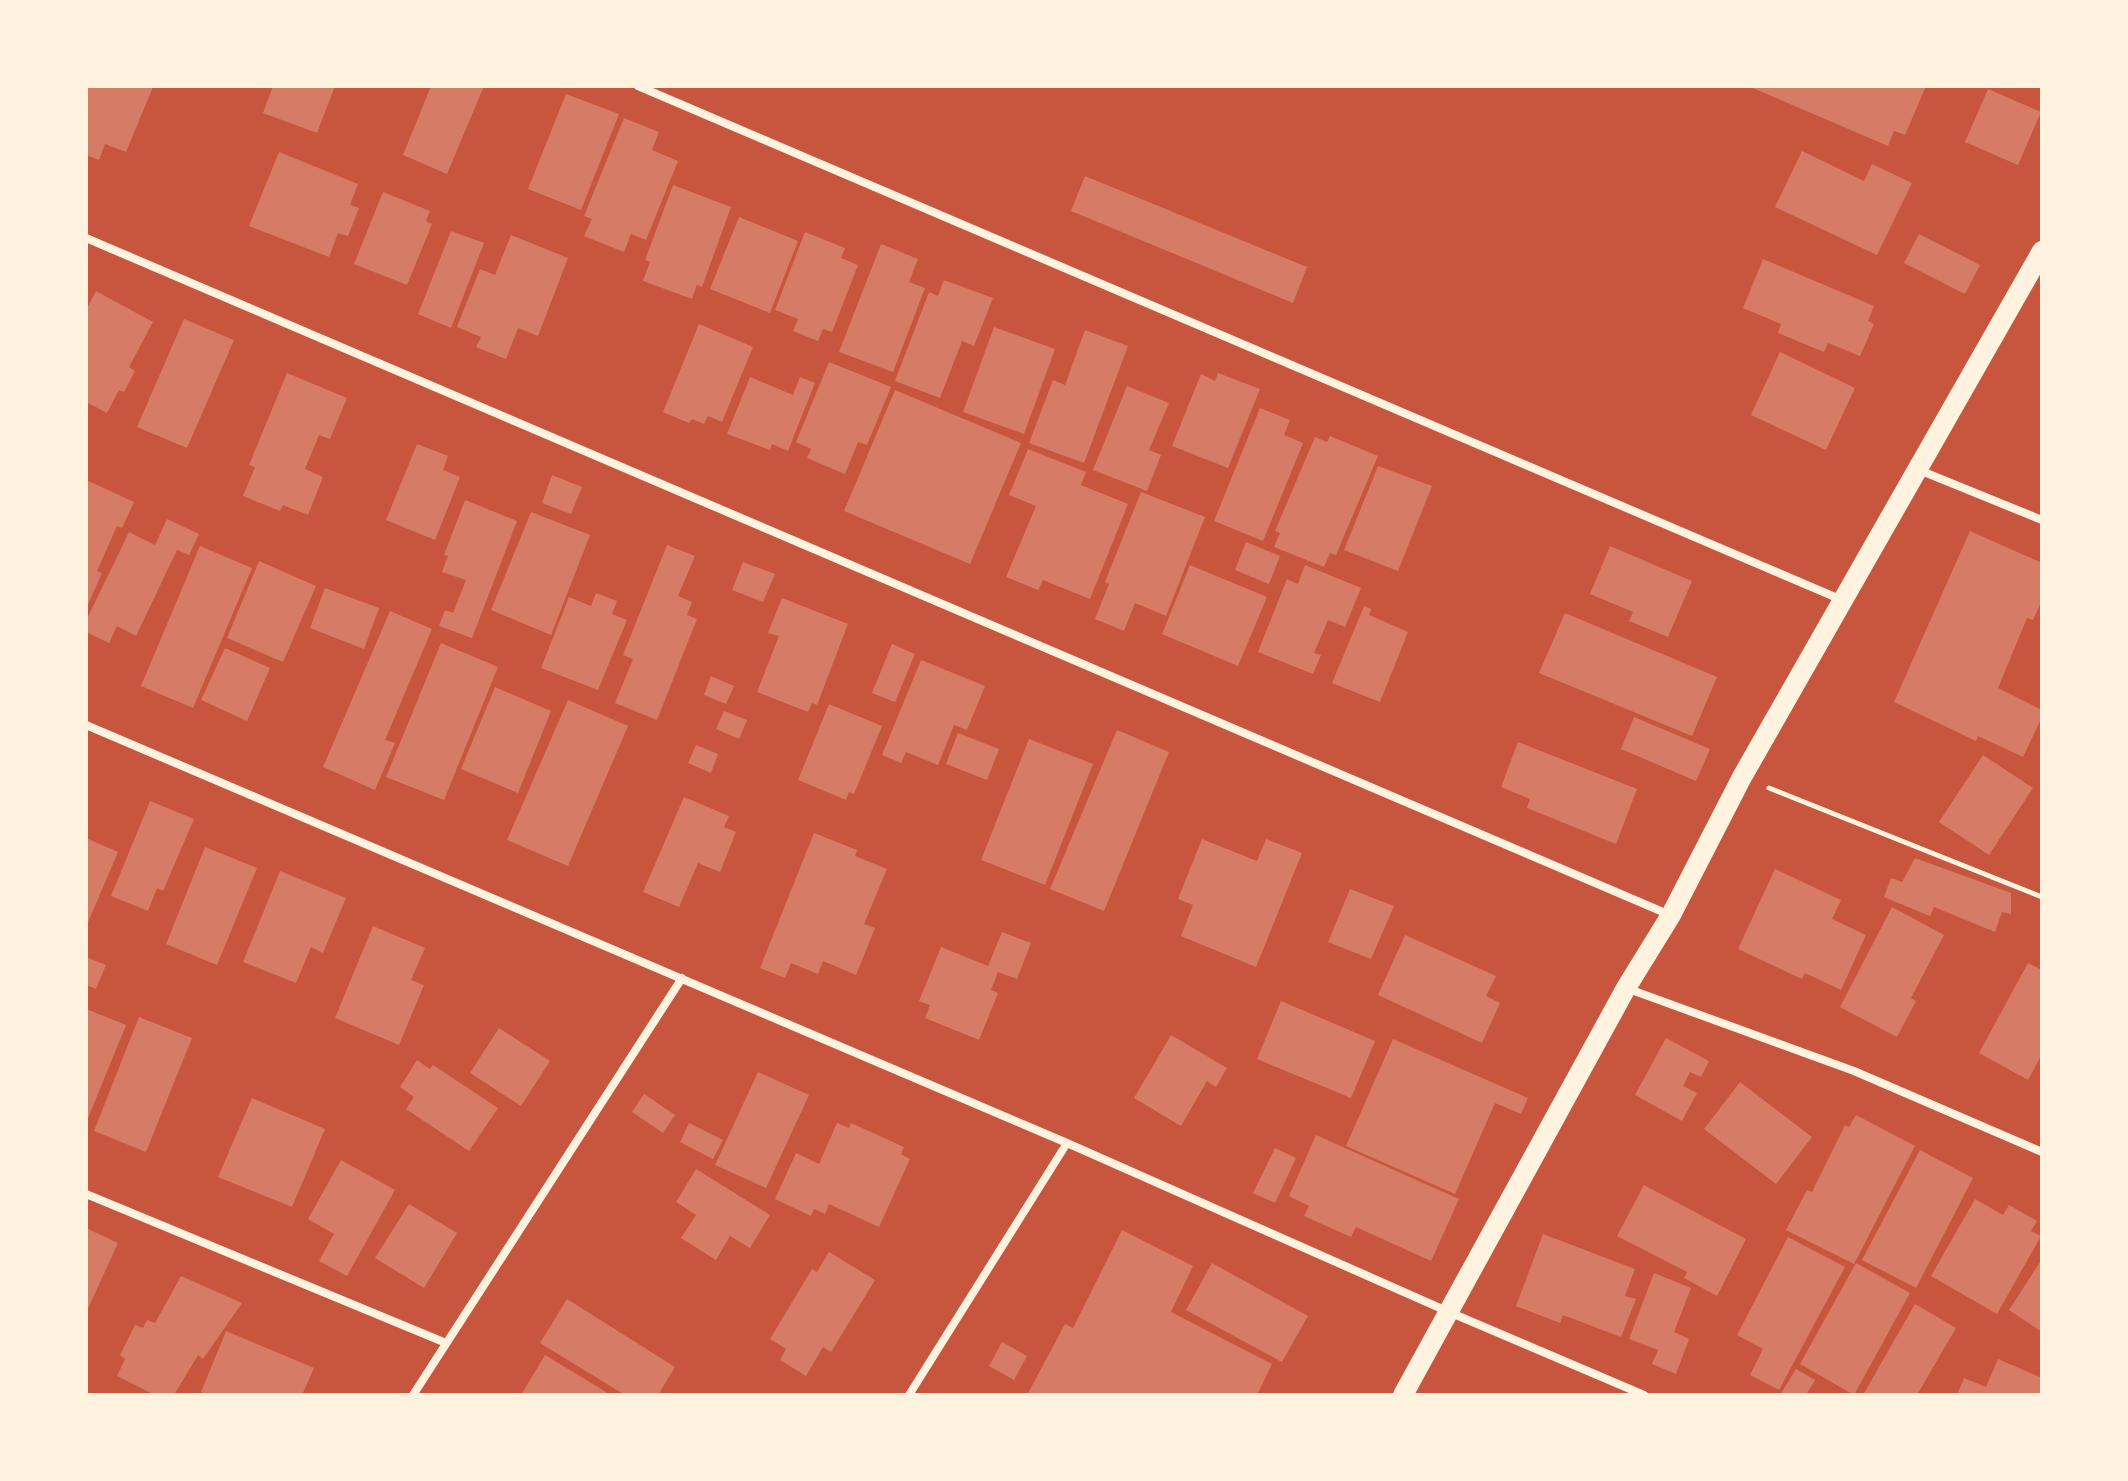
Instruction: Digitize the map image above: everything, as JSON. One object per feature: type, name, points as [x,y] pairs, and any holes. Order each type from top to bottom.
[{"type":"main road","points":[[1403,1395],[1626,988],[1671,915],[1742,777],[2042,251]]},
{"type":"street","points":[[638,86],[1843,600]]},
{"type":"street","points":[[86,238],[1671,915]]},
{"type":"street","points":[[1919,470],[2042,520]]},
{"type":"street","points":[[86,725],[1067,1143],[1644,1395]]},
{"type":"street","points":[[413,1395],[682,978]]},
{"type":"street","points":[[1626,988],[1854,1071],[2042,1152]]},
{"type":"street","points":[[909,1395],[1067,1143]]},
{"type":"street","points":[[86,1194],[446,1343]]},
{"type":"path","points":[[1742,777],[2042,897]]},
{"type":"building","points":[[86,86],[153,87],[126,152],[105,144],[99,160],[86,155]]},
{"type":"building","points":[[273,86],[335,86],[317,133],[263,113]]},
{"type":"building","points":[[431,86],[484,86],[447,174],[403,155]]},
{"type":"building","points":[[1748,86],[1926,86],[1905,135],[1894,131],[1888,146]]},
{"type":"building","points":[[1988,89],[2041,112],[2018,165],[1965,142]]},
{"type":"building","points":[[566,94],[619,114],[581,210],[528,189]]},
{"type":"building","points":[[624,118],[659,132],[652,150],[678,161],[646,240],[631,234],[624,252],[584,236],[592,219],[584,216]]},
{"type":"building","points":[[1802,151],[1864,181],[1872,164],[1912,183],[1877,255],[1775,207]]},
{"type":"building","points":[[279,152],[358,184],[350,205],[359,208],[348,236],[338,233],[329,257],[249,226]]},
{"type":"building","points":[[1085,176],[1307,267],[1293,303],[1071,211]]},
{"type":"building","points":[[673,185],[731,207],[702,287],[697,285],[692,299],[643,281],[650,262],[645,260]]},
{"type":"building","points":[[383,192],[430,211],[426,221],[432,224],[407,285],[354,264]]},
{"type":"building","points":[[739,217],[798,241],[770,313],[710,289]]},
{"type":"building","points":[[451,231],[484,243],[451,328],[418,314]]},
{"type":"building","points":[[805,232],[845,248],[841,258],[858,265],[832,332],[823,329],[818,341],[793,331],[798,319],[775,310]]},
{"type":"building","points":[[1919,234],[1980,265],[1965,294],[1904,263]]},
{"type":"building","points":[[511,235],[568,258],[538,336],[518,328],[506,359],[476,347],[481,337],[457,327],[480,269],[495,275]]},
{"type":"building","points":[[881,244],[918,259],[909,282],[925,288],[893,372],[839,352]]},
{"type":"building","points":[[1763,259],[1874,306],[1868,321],[1874,324],[1860,356],[1828,343],[1824,352],[1778,333],[1781,324],[1743,308]]},
{"type":"building","points":[[944,280],[993,298],[974,346],[962,341],[940,398],[895,381],[929,292],[938,296]]},
{"type":"building","points":[[96,291],[153,322],[129,367],[135,371],[124,392],[119,390],[107,413],[86,402],[86,310]]},
{"type":"building","points":[[184,319],[234,340],[187,448],[137,427]]},
{"type":"building","points":[[699,324],[753,347],[722,422],[708,416],[704,424],[692,419],[689,423],[663,412]]},
{"type":"building","points":[[994,327],[1055,349],[1024,434],[963,412]]},
{"type":"building","points":[[1085,330],[1128,346],[1084,463],[1029,443],[1053,380],[1065,385]]},
{"type":"building","points":[[1780,352],[1855,388],[1826,450],[1751,415]]},
{"type":"building","points":[[829,362],[891,387],[867,445],[858,442],[845,474],[807,458],[811,449],[796,442]]},
{"type":"building","points":[[287,373],[347,398],[330,439],[319,435],[305,469],[323,477],[308,515],[283,505],[280,511],[243,496],[255,467],[249,465]]},
{"type":"building","points":[[1218,373],[1260,389],[1228,468],[1172,446],[1201,374],[1215,381]]},
{"type":"building","points":[[750,377],[793,395],[800,377],[815,383],[788,451],[772,444],[770,450],[727,434]]},
{"type":"building","points":[[1127,386],[1169,403],[1149,450],[1161,455],[1147,491],[1093,470]]},
{"type":"building","points":[[895,390],[1021,443],[970,564],[844,511]]},
{"type":"building","points":[[1260,408],[1290,420],[1284,435],[1303,443],[1263,541],[1214,521]]},
{"type":"building","points":[[1330,436],[1378,456],[1336,555],[1330,553],[1324,567],[1274,547],[1280,533],[1275,531],[1315,437],[1327,442]]},
{"type":"building","points":[[417,444],[448,456],[443,470],[460,477],[435,540],[386,520]]},
{"type":"building","points":[[1028,449],[1086,472],[1081,485],[1128,504],[1090,599],[1043,580],[1038,590],[1006,577],[1036,506],[1009,495]]},
{"type":"building","points":[[1378,466],[1432,486],[1398,571],[1344,550]]},
{"type":"building","points":[[552,475],[582,487],[571,514],[542,503]]},
{"type":"building","points":[[86,480],[134,502],[122,528],[117,526],[97,571],[102,573],[86,609]]},
{"type":"building","points":[[1141,492],[1205,517],[1166,616],[1135,603],[1124,631],[1095,619],[1109,584],[1105,582]]},
{"type":"building","points":[[465,500],[517,521],[472,638],[439,626],[445,610],[453,613],[466,580],[442,572],[448,556],[444,555]]},
{"type":"building","points":[[531,512],[590,535],[551,635],[491,610]]},
{"type":"building","points":[[167,519],[199,534],[189,555],[177,550],[136,636],[117,626],[109,643],[86,632],[86,621],[129,532],[155,545]]},
{"type":"building","points":[[1970,531],[2042,563],[2042,600],[2033,620],[2027,618],[1998,688],[2042,710],[2042,717],[2023,757],[1978,736],[1976,741],[1894,702]]},
{"type":"building","points":[[1246,542],[1280,556],[1269,584],[1235,570]]},
{"type":"building","points":[[667,545],[695,556],[678,596],[692,602],[687,615],[697,619],[657,720],[615,703],[633,659],[623,655]]},
{"type":"building","points":[[200,546],[252,568],[193,708],[141,686]]},
{"type":"building","points":[[1610,546],[1692,581],[1668,637],[1629,621],[1633,612],[1590,594]]},
{"type":"building","points":[[259,561],[316,586],[283,662],[227,638]]},
{"type":"building","points":[[743,562],[775,574],[763,602],[732,590]]},
{"type":"building","points":[[1190,565],[1267,597],[1238,666],[1162,634]]},
{"type":"building","points":[[1305,565],[1361,588],[1345,627],[1328,620],[1314,653],[1321,655],[1313,674],[1258,652],[1287,579],[1298,584]]},
{"type":"building","points":[[325,588],[379,608],[364,649],[310,628]]},
{"type":"building","points":[[596,593],[617,601],[612,614],[627,620],[598,690],[541,668],[569,597],[591,606]]},
{"type":"building","points":[[782,598],[848,624],[817,705],[812,703],[808,712],[757,692],[779,636],[768,633]]},
{"type":"building","points":[[1364,606],[1371,609],[1369,615],[1408,632],[1380,702],[1332,683]]},
{"type":"building","points":[[390,611],[432,629],[385,740],[395,743],[375,790],[323,767]]},
{"type":"building","points":[[1565,613],[1717,677],[1692,736],[1539,673]]},
{"type":"building","points":[[441,643],[498,667],[444,800],[386,777]]},
{"type":"building","points":[[892,644],[915,654],[895,702],[872,693]]},
{"type":"building","points":[[225,648],[270,668],[247,721],[201,700]]},
{"type":"building","points":[[921,660],[985,686],[967,730],[954,725],[938,765],[906,752],[901,763],[882,755]]},
{"type":"building","points":[[711,676],[734,686],[726,704],[704,695]]},
{"type":"building","points":[[495,687],[551,711],[518,793],[461,769]]},
{"type":"building","points":[[568,700],[628,726],[568,866],[507,840]]},
{"type":"building","points":[[829,704],[882,726],[854,794],[849,792],[846,800],[798,780]]},
{"type":"building","points":[[724,711],[747,720],[739,739],[716,729]]},
{"type":"building","points":[[1634,717],[1710,749],[1696,781],[1621,749]]},
{"type":"building","points":[[1117,730],[1169,752],[1104,911],[1050,889]]},
{"type":"building","points":[[958,733],[999,749],[987,780],[946,764]]},
{"type":"building","points":[[1029,739],[1093,764],[1045,885],[981,860]]},
{"type":"building","points":[[1518,742],[1637,789],[1616,844],[1527,808],[1530,799],[1501,787]]},
{"type":"building","points":[[696,745],[718,754],[711,773],[688,763]]},
{"type":"building","points":[[1983,755],[2033,788],[1989,855],[1939,822]]},
{"type":"building","points":[[684,797],[729,816],[724,827],[736,832],[720,872],[698,863],[679,907],[643,892]]},
{"type":"building","points":[[150,801],[194,819],[163,891],[157,888],[148,911],[111,896]]},
{"type":"building","points":[[814,833],[857,850],[855,856],[887,869],[864,924],[875,928],[856,975],[823,961],[818,974],[791,963],[785,978],[760,968]]},
{"type":"building","points":[[86,838],[118,852],[86,927]]},
{"type":"building","points":[[1202,839],[1257,861],[1266,839],[1302,853],[1256,967],[1181,936],[1193,905],[1178,899]]},
{"type":"building","points":[[205,847],[257,868],[217,965],[166,944]]},
{"type":"building","points":[[1915,858],[2011,893],[2011,914],[2002,912],[1995,932],[1934,907],[1930,916],[1884,897],[1891,878],[1902,882]]},
{"type":"building","points":[[1775,869],[1841,900],[1832,919],[1866,935],[1841,990],[1805,973],[1802,979],[1738,949]]},
{"type":"building","points":[[280,871],[346,898],[323,953],[311,947],[296,983],[243,962]]},
{"type":"building","points":[[1350,889],[1394,906],[1371,959],[1328,942]]},
{"type":"building","points":[[1892,907],[1944,935],[1911,998],[1916,1001],[1897,1037],[1840,1007]]},
{"type":"building","points":[[373,926],[425,948],[411,980],[424,985],[399,1045],[335,1018]]},
{"type":"building","points":[[1002,932],[1031,943],[1017,979],[998,972],[991,990],[998,993],[979,1040],[925,1018],[930,1005],[919,1001],[941,947],[988,966]]},
{"type":"building","points":[[1405,935],[1496,976],[1486,996],[1500,1003],[1482,1043],[1378,995]]},
{"type":"building","points":[[86,957],[106,965],[96,989],[86,985]]},
{"type":"building","points":[[2028,963],[2042,970],[2042,1054],[2028,1080],[1979,1053]]},
{"type":"building","points":[[1281,1001],[1375,1041],[1351,1098],[1257,1059]]},
{"type":"building","points":[[86,1009],[126,1025],[86,1123]]},
{"type":"building","points":[[139,1017],[192,1038],[146,1152],[94,1131]]},
{"type":"building","points":[[499,1028],[550,1061],[521,1106],[470,1073]]},
{"type":"building","points":[[1171,1035],[1227,1068],[1216,1087],[1207,1081],[1181,1126],[1134,1098]]},
{"type":"building","points":[[1666,1038],[1709,1061],[1701,1077],[1690,1072],[1683,1086],[1697,1093],[1682,1121],[1635,1095]]},
{"type":"building","points":[[1393,1039],[1528,1098],[1521,1114],[1495,1103],[1455,1194],[1346,1146]]},
{"type":"building","points":[[417,1060],[430,1069],[433,1065],[498,1108],[469,1151],[406,1109],[414,1097],[400,1087]]},
{"type":"building","points":[[758,1072],[809,1095],[766,1188],[715,1165]]},
{"type":"building","points":[[1740,1082],[1812,1137],[1776,1184],[1704,1129]]},
{"type":"building","points":[[644,1094],[675,1115],[663,1133],[632,1112]]},
{"type":"building","points":[[252,1098],[325,1129],[292,1207],[218,1177]]},
{"type":"building","points":[[1856,1115],[1915,1146],[1854,1264],[1786,1230],[1807,1190],[1812,1192],[1845,1125],[1849,1127]]},
{"type":"building","points":[[689,1123],[723,1140],[713,1159],[680,1142]]},
{"type":"building","points":[[837,1123],[849,1128],[851,1123],[904,1147],[901,1154],[910,1159],[879,1227],[829,1204],[825,1214],[814,1209],[811,1216],[775,1199],[796,1153],[819,1164]]},
{"type":"building","points":[[1316,1135],[1459,1199],[1431,1261],[1356,1227],[1351,1237],[1304,1216],[1309,1206],[1289,1196]]},
{"type":"building","points":[[1275,1148],[1296,1158],[1275,1203],[1253,1193]]},
{"type":"building","points":[[1920,1150],[1973,1178],[1916,1288],[1862,1260]]},
{"type":"building","points":[[341,1160],[395,1190],[347,1276],[319,1261],[334,1234],[308,1219]]},
{"type":"building","points":[[696,1169],[770,1215],[750,1248],[730,1236],[716,1260],[681,1238],[696,1215],[676,1202]]},
{"type":"building","points":[[1644,1185],[1746,1239],[1717,1296],[1684,1278],[1687,1272],[1617,1236]]},
{"type":"building","points":[[1975,1199],[2003,1215],[2009,1205],[2037,1221],[2031,1231],[2041,1236],[1997,1314],[1931,1276]]},
{"type":"building","points":[[409,1204],[457,1233],[424,1288],[375,1258]]},
{"type":"building","points":[[86,1228],[118,1243],[86,1313]]},
{"type":"building","points":[[1122,1230],[1193,1266],[1171,1312],[1272,1364],[1257,1395],[1027,1395],[1065,1324],[1073,1328]]},
{"type":"building","points":[[1543,1234],[1635,1269],[1625,1296],[1636,1299],[1621,1337],[1563,1315],[1560,1323],[1516,1306]]},
{"type":"building","points":[[1788,1237],[1845,1267],[1779,1390],[1750,1375],[1763,1349],[1737,1335]]},
{"type":"building","points":[[829,1252],[875,1280],[831,1352],[823,1347],[806,1376],[780,1360],[786,1349],[770,1339],[812,1269],[817,1272]]},
{"type":"building","points":[[2042,1259],[2042,1332],[2009,1310]]},
{"type":"building","points":[[1212,1263],[1308,1316],[1282,1362],[1186,1310]]},
{"type":"building","points":[[1856,1263],[1910,1293],[1854,1395],[1800,1364]]},
{"type":"building","points":[[1654,1273],[1691,1288],[1674,1332],[1689,1339],[1676,1374],[1652,1364],[1658,1350],[1629,1339]]},
{"type":"building","points":[[181,1276],[242,1303],[203,1359],[198,1355],[174,1395],[155,1395],[117,1376],[125,1359],[120,1355],[135,1325],[143,1328],[147,1320],[155,1323]]},
{"type":"building","points":[[567,1299],[675,1367],[658,1395],[625,1395],[540,1343]]},
{"type":"building","points":[[1915,1304],[1956,1328],[1917,1395],[1863,1395]]},
{"type":"building","points":[[226,1331],[314,1368],[302,1395],[209,1395],[201,1392]]},
{"type":"building","points":[[1002,1342],[1027,1356],[1014,1380],[989,1366]]},
{"type":"building","points":[[545,1355],[611,1395],[521,1395]]},
{"type":"building","points":[[1998,1359],[2042,1378],[2042,1395],[1957,1395],[1964,1378],[1986,1387]]},
{"type":"building","points":[[1796,1369],[1815,1380],[1806,1395],[1780,1395]]}]
